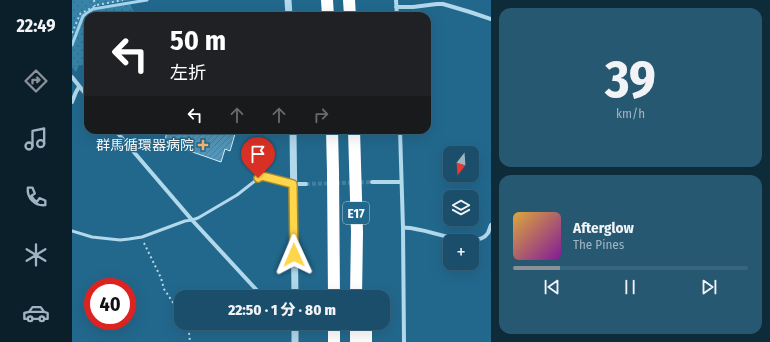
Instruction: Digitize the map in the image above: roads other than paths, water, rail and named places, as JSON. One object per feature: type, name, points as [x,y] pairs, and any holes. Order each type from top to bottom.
[{"type":"highway","points":[[326,0],[328,12]]},
{"type":"highway","points":[[349,0],[350,12]]},
{"type":"highway","name":"E17","points":[[332,134],[334,290]]},
{"type":"highway","name":"E17","points":[[354,134],[357,232],[356,290]]},
{"type":"highway","points":[[357,232],[362,290]]},
{"type":"highway","points":[[334,330],[334,342]]},
{"type":"highway","points":[[356,330],[356,342]]},
{"type":"highway","points":[[366,330],[366,342]]},
{"type":"street","points":[[288,0],[289,12]]},
{"type":"street","points":[[396,0],[397,12]]},
{"type":"street","points":[[396,7],[413,7],[429,2],[450,6],[491,20]]},
{"type":"street","points":[[72,77],[84,93]]},
{"type":"street","points":[[72,102],[79,87]]},
{"type":"street","points":[[119,134],[192,220],[257,290]]},
{"type":"street","points":[[293,134],[295,290]]},
{"type":"street","points":[[400,134],[404,342]]},
{"type":"street","points":[[372,182],[401,182]]},
{"type":"street","points":[[293,184],[306,184]]},
{"type":"street","points":[[403,228],[407,227],[422,230],[449,238],[477,240],[489,234],[491,225]]},
{"type":"street","points":[[295,330],[295,342]]},
{"type":"lane","points":[[72,231],[92,237],[120,240],[142,237],[185,221],[198,218],[237,195],[262,176],[293,184]]},
{"type":"waterway","points":[[89,12],[93,9],[147,0]]},
{"type":"waterway","points":[[72,45],[84,15]]},
{"type":"tunnel","points":[[306,184],[372,182]]},
{"type":"place","name":"群馬循環器病院","points":[[203,145]]}]
